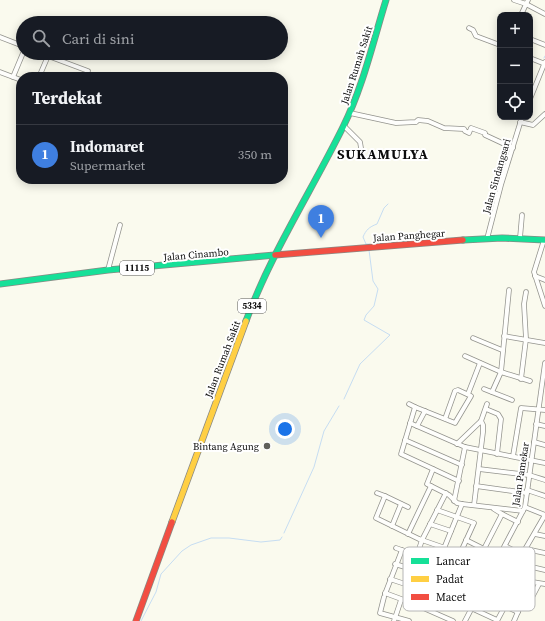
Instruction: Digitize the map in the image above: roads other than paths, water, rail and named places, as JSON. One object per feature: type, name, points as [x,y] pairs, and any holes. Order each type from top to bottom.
[{"type":"main road","name":"Jalan Rumah Sakit","points":[[136,621],[245,324],[275,255],[350,113],[367,64],[386,0]]},
{"type":"main road","name":"Jalan Panghegar","points":[[275,255],[329,249],[486,239],[520,238],[544,240]]},
{"type":"main road","name":"Jalan Cinambo","points":[[0,284],[108,270],[275,255]]},
{"type":"street","points":[[514,0],[527,2],[545,14]]},
{"type":"street","points":[[522,12],[527,2]]},
{"type":"street","points":[[469,28],[473,30],[476,36],[497,44]]},
{"type":"street","points":[[0,37],[16,43]]},
{"type":"street","points":[[533,40],[545,45]]},
{"type":"street","points":[[533,59],[545,63],[533,92]]},
{"type":"street","points":[[13,77],[20,60]]},
{"type":"street","points":[[41,72],[46,60]]},
{"type":"street","points":[[59,60],[88,71]]},
{"type":"street","points":[[0,72],[16,78]]},
{"type":"street","points":[[540,75],[545,77]]},
{"type":"street","points":[[350,113],[396,123],[416,122],[417,120],[428,121],[444,128],[464,129],[465,132],[469,133],[471,128],[485,133],[485,135],[513,148]]},
{"type":"street","points":[[520,122],[533,125],[545,114]]},
{"type":"street","name":"Jalan Sindangsari","points":[[486,239],[520,122]]},
{"type":"street","points":[[344,126],[360,142],[361,148]]},
{"type":"street","points":[[520,238],[522,215]]},
{"type":"street","points":[[108,270],[120,225]]},
{"type":"street","points":[[544,240],[534,272],[545,306]]},
{"type":"street","points":[[535,276],[545,280]]},
{"type":"street","points":[[492,392],[501,372],[508,290]]},
{"type":"street","points":[[521,379],[526,340],[524,304],[526,292]]},
{"type":"street","points":[[504,336],[545,343]]},
{"type":"street","points":[[473,338],[502,350]]},
{"type":"street","points":[[465,356],[501,372],[530,381]]},
{"type":"street","points":[[468,394],[480,363]]},
{"type":"street","name":"Jalan Pamekar","points":[[505,546],[524,509],[545,363]]},
{"type":"street","points":[[484,389],[512,400]]},
{"type":"street","points":[[409,404],[453,423],[457,421],[471,398],[468,394],[458,390],[455,391],[444,419]]},
{"type":"street","points":[[457,444],[481,421],[487,404]]},
{"type":"street","points":[[415,407],[400,454],[459,481]]},
{"type":"street","points":[[514,456],[521,408],[538,408],[545,410]]},
{"type":"street","points":[[486,409],[498,414],[501,419],[497,454]]},
{"type":"street","points":[[418,426],[425,411]]},
{"type":"street","points":[[474,505],[483,425],[481,421]]},
{"type":"street","points":[[410,423],[465,447],[545,463]]},
{"type":"street","points":[[536,424],[545,426]]},
{"type":"street","points":[[405,440],[462,465]]},
{"type":"street","points":[[534,442],[545,445]]},
{"type":"street","points":[[454,500],[465,447]]},
{"type":"street","points":[[433,469],[426,483],[446,493],[454,500],[462,504],[492,508],[524,509],[545,515],[527,547]]},
{"type":"street","points":[[479,469],[529,476],[545,480]]},
{"type":"street","points":[[408,534],[431,486]]},
{"type":"street","points":[[476,486],[527,491],[545,496]]},
{"type":"street","points":[[377,493],[408,507]]},
{"type":"street","points":[[420,547],[446,493]]},
{"type":"street","points":[[385,496],[376,517],[408,534],[442,547]]},
{"type":"street","points":[[392,526],[401,504]]},
{"type":"street","points":[[445,547],[458,518],[462,504]]},
{"type":"street","points":[[492,508],[518,522]]},
{"type":"street","points":[[437,510],[474,523],[463,547]]},
{"type":"street","points":[[485,547],[502,514]]},
{"type":"street","points":[[430,524],[452,531]]},
{"type":"street","points":[[535,534],[545,536]]},
{"type":"street","points":[[466,540],[480,547]]},
{"type":"street","points":[[396,548],[402,550],[395,564],[379,613],[395,620],[409,621]]},
{"type":"street","points":[[535,551],[545,553]]},
{"type":"street","points":[[395,564],[403,566]]},
{"type":"street","points":[[535,568],[545,570]]},
{"type":"street","points":[[390,579],[403,582]]},
{"type":"street","points":[[535,583],[545,584]]},
{"type":"street","points":[[535,592],[539,584]]},
{"type":"street","points":[[385,595],[401,600],[395,620]]},
{"type":"street","points":[[428,611],[444,619],[453,621]]},
{"type":"street","name":"Jalan Pamekar","points":[[464,621],[469,611]]},
{"type":"street","points":[[475,611],[497,620],[502,611]]},
{"type":"street","points":[[514,621],[518,612]]},
{"type":"waterway","points":[[366,244],[363,237],[364,235],[370,228],[377,224],[384,208],[388,204]]},
{"type":"waterway","points":[[440,239],[449,239]]},
{"type":"waterway","points":[[399,242],[432,240]]},
{"type":"waterway","points":[[344,399],[360,364],[390,335],[364,320],[366,315],[374,306],[378,289],[373,281],[369,250]]},
{"type":"waterway","points":[[284,533],[314,467],[324,431],[339,406]]},
{"type":"waterway","points":[[141,621],[156,592],[161,574],[182,551],[191,545],[211,538],[229,538],[261,542],[280,540],[282,537]]},
{"type":"place","name":"Indomaret","points":[[321,238]]},
{"type":"place","name":"Bintang Agung","points":[[267,446]]},
{"type":"district","name":"SUKAMULYA","points":[[383,154]]}]
